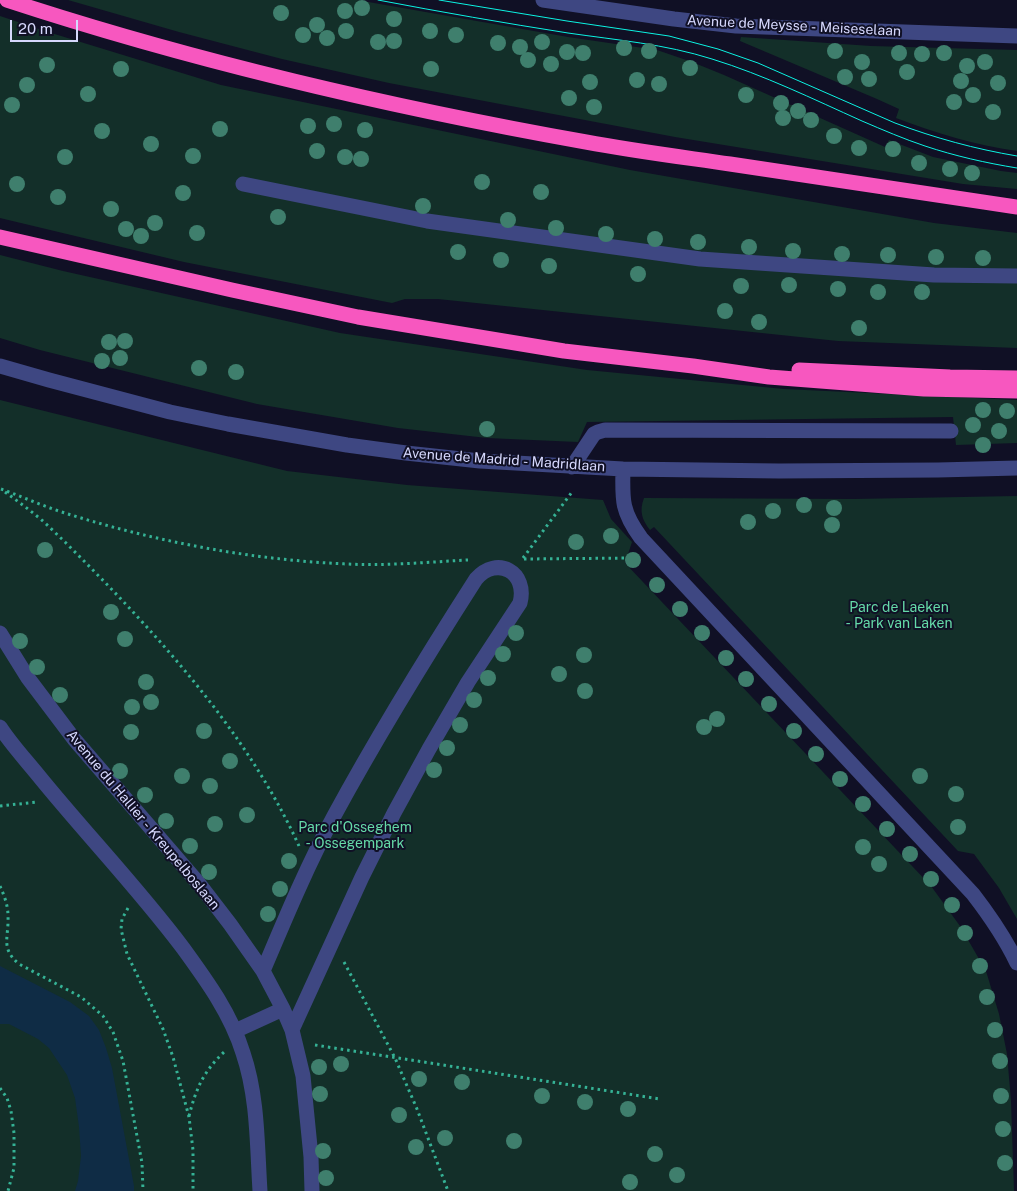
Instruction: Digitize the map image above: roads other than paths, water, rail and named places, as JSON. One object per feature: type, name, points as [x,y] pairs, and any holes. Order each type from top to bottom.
[{"type":"highway","points":[[7,0],[61,18],[176,51],[276,78],[385,103],[587,142],[1017,207]]},
{"type":"highway","points":[[0,237],[232,290],[358,316],[564,351],[778,378],[924,389],[1017,391]]},
{"type":"highway","points":[[693,366],[1017,378]]},
{"type":"street","name":"Avenue de Meysse - Meiseselaan","points":[[543,0],[736,26],[1017,36]]},
{"type":"street","points":[[243,184],[427,221],[700,259],[934,275],[1017,276]]},
{"type":"street","name":"Avenue de Madrid - Madridlaan","points":[[0,366],[170,412],[228,424],[347,445],[480,461],[623,470],[779,471],[1017,468]]},
{"type":"street","points":[[572,466],[594,434],[605,430],[951,431]]},
{"type":"street","points":[[623,470],[622,495],[627,516],[642,538],[973,894],[996,925],[1017,963]]},
{"type":"street","points":[[263,971],[308,868],[333,818],[415,675],[482,572],[497,567],[512,573],[518,579],[521,586],[522,595],[520,603],[468,682],[394,813],[362,877],[294,1036]]},
{"type":"street","name":"Avenue du Hallier - Kreupelboslaan","points":[[0,633],[28,678],[74,739],[200,885],[263,971],[283,1009],[294,1036],[303,1076],[311,1157],[312,1191]]},
{"type":"street","points":[[0,727],[56,797],[140,893],[207,981],[218,999],[237,1035],[248,1068],[252,1088],[260,1191]]},
{"type":"street","points":[[237,1035],[283,1009]]},
{"type":"water","points":[[0,966],[70,1002],[89,1016],[99,1030],[112,1068],[134,1191],[75,1191],[81,1156],[75,1098],[67,1075],[49,1048],[38,1039],[9,1024],[0,1024]]},
{"type":"tram line","points":[[378,0],[568,33],[658,46],[694,54],[731,65],[769,80],[862,121],[936,150],[1017,168]]},
{"type":"tram line","points":[[439,0],[669,36],[718,49],[758,63],[895,123],[940,138],[1017,156]]},
{"type":"park label","name":"Parc de Laeken - Park van Laken","points":[[899,616]]},
{"type":"park label","name":"Parc d'Osseghem - Ossegempark","points":[[355,836]]}]
